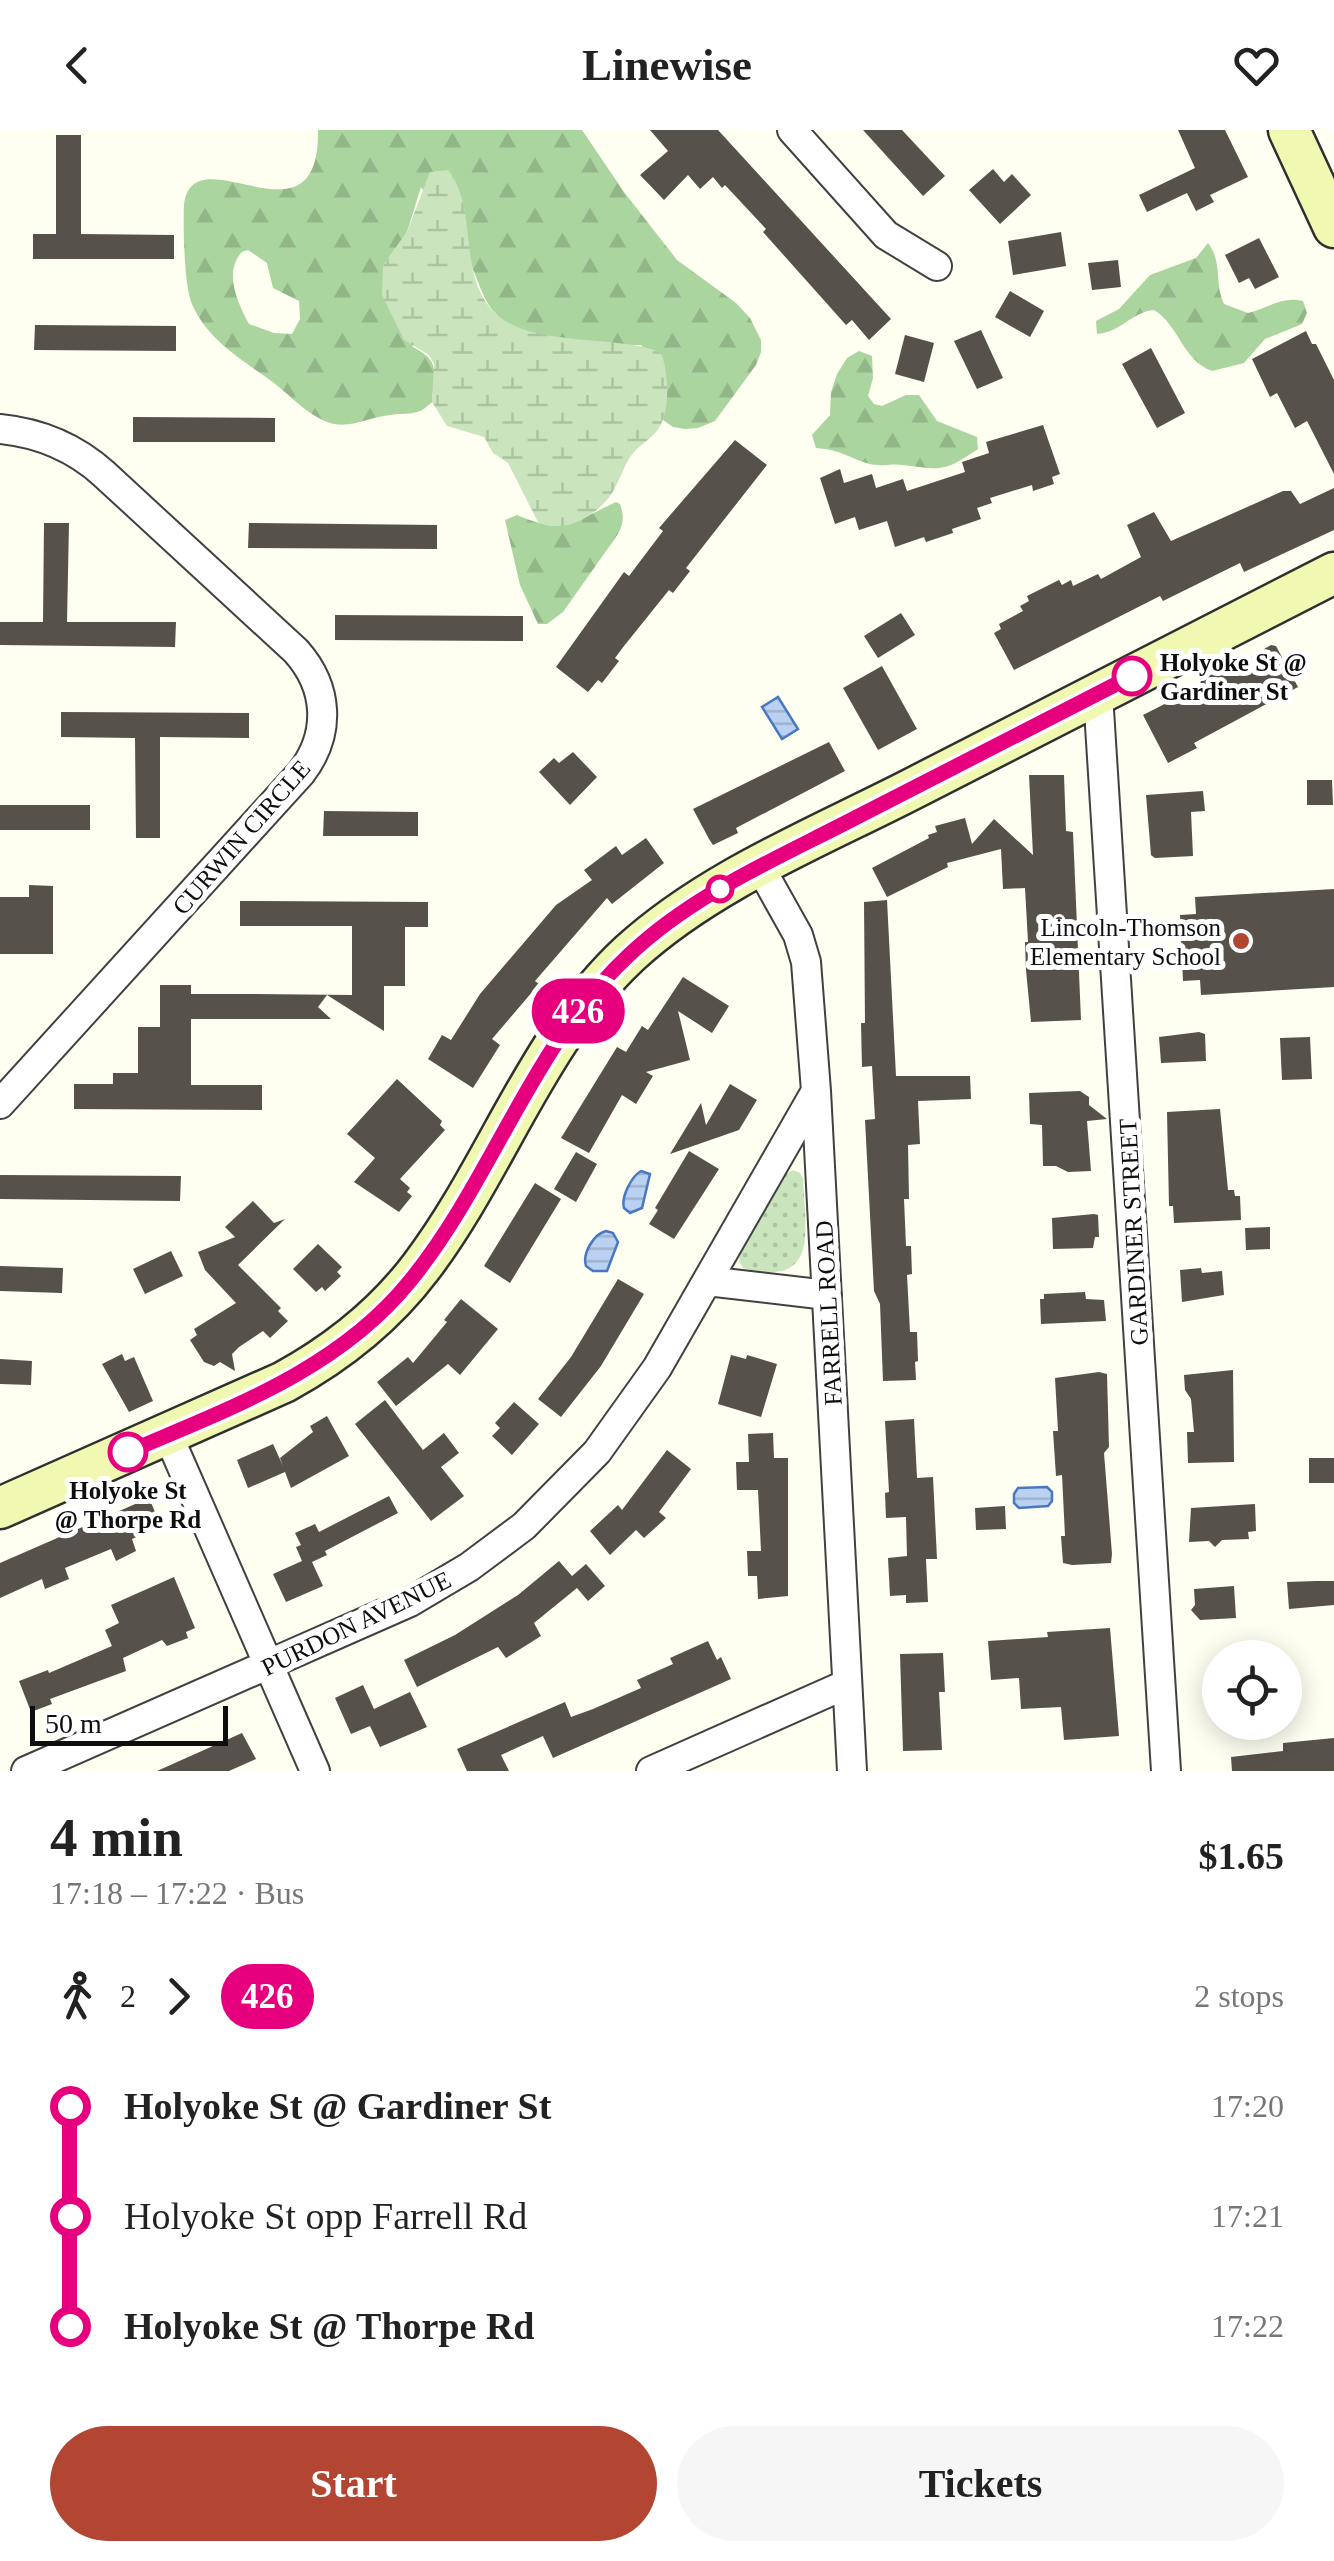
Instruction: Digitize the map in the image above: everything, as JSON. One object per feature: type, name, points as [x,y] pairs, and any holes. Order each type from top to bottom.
[{"type":"main road","points":[[1289,130],[1334,227]]},
{"type":"main road","points":[[0,1508],[304,1372],[377,1317],[435,1247],[558,1040],[597,988],[630,953],[667,924],[760,867],[1334,574]]},
{"type":"street","points":[[792,130],[886,235],[937,266]]},
{"type":"street","name":"CURWIN CIRCLE","points":[[0,429],[48,439],[78,454],[104,474],[296,651],[317,682],[323,718],[319,742],[301,773],[0,1104]]},
{"type":"street","name":"GARDINER STREET","points":[[1098,694],[1166,1771]]},
{"type":"street","name":"FARRELL ROAD","points":[[760,867],[796,929],[804,951],[816,1091],[852,1771]]},
{"type":"street","name":"PURDON AVENUE","points":[[26,1771],[410,1602],[470,1567],[524,1526],[574,1478],[619,1425],[657,1368],[816,1091]]},
{"type":"street","points":[[707,1281],[827,1295]]},
{"type":"street","points":[[168,1434],[315,1771]]},
{"type":"street","points":[[651,1771],[847,1684]]},
{"type":"green space","points":[[318,130],[582,130],[677,260],[736,303],[750,318],[761,340],[756,365],[715,421],[698,428],[673,427],[663,420],[666,379],[641,345],[587,343],[545,336],[509,324],[497,315],[461,246],[421,187],[407,232],[383,266],[413,347],[432,363],[432,402],[417,412],[352,424],[322,420],[227,349],[207,329],[189,296],[184,240],[184,205],[192,185],[209,179],[279,189],[299,184],[313,166]],"holes":[[[248,250],[267,263],[273,288],[299,301],[300,319],[292,334],[274,333],[249,324],[237,298],[233,278],[236,260],[242,252]]]},
{"type":"green space","points":[[448,170],[464,206],[478,286],[501,318],[540,334],[634,345],[662,355],[667,390],[661,424],[631,456],[606,501],[589,516],[569,525],[548,526],[538,522],[508,463],[493,453],[484,437],[447,426],[432,402],[434,364],[429,355],[404,340],[382,295],[383,266],[407,232],[430,172]]},
{"type":"green space","points":[[1208,243],[1213,250],[1224,304],[1248,313],[1282,301],[1303,301],[1307,313],[1302,324],[1265,339],[1244,363],[1212,371],[1194,359],[1170,324],[1154,310],[1097,334],[1096,321],[1119,309],[1150,275],[1196,258]]},
{"type":"green space","points":[[859,351],[872,356],[873,378],[868,396],[874,404],[882,406],[906,395],[919,395],[937,421],[977,437],[978,449],[957,462],[935,468],[874,465],[816,448],[812,435],[830,415],[837,374],[847,358]]},
{"type":"green space","points":[[616,502],[623,515],[618,534],[563,612],[547,624],[538,624],[520,585],[505,520],[517,515],[546,524],[568,524]]},
{"type":"green space","points":[[793,1170],[803,1178],[803,1250],[785,1270],[743,1268],[740,1254],[786,1174]]},
{"type":"water","points":[[778,697],[798,729],[782,739],[762,707]]},
{"type":"water","points":[[641,1171],[650,1174],[642,1208],[630,1213],[624,1208],[624,1198],[630,1182]]},
{"type":"water","points":[[606,1231],[613,1233],[618,1242],[607,1271],[593,1271],[586,1266],[587,1250]]},
{"type":"water","points":[[1047,1487],[1052,1492],[1048,1506],[1019,1508],[1014,1503],[1018,1488]]},
{"type":"building","points":[[650,130],[718,130],[891,319],[869,340],[852,320],[846,325],[763,232],[766,229],[713,177],[700,189],[688,175],[664,200],[640,175],[668,151]]},
{"type":"building","points":[[863,130],[902,130],[945,176],[923,196]]},
{"type":"building","points":[[1178,130],[1225,130],[1248,177],[1210,195],[1214,202],[1196,211],[1187,193],[1147,212],[1139,195],[1195,168]]},
{"type":"building","points":[[56,135],[81,135],[81,234],[174,235],[174,259],[33,259],[33,234],[56,234]]},
{"type":"building","points":[[993,169],[1004,182],[1012,174],[1031,195],[1000,224],[969,190]]},
{"type":"building","points":[[1061,232],[1066,266],[1013,275],[1008,241]]},
{"type":"building","points":[[1259,238],[1279,277],[1255,289],[1249,278],[1239,283],[1225,255]]},
{"type":"building","points":[[1118,260],[1121,287],[1092,290],[1088,263]]},
{"type":"building","points":[[1010,291],[1044,311],[1030,337],[995,317]]},
{"type":"building","points":[[35,325],[176,326],[176,351],[34,350]]},
{"type":"building","points":[[981,330],[1003,378],[977,389],[954,341]]},
{"type":"building","points":[[1306,331],[1334,380],[1334,474],[1307,421],[1295,428],[1277,393],[1270,397],[1252,359]]},
{"type":"building","points":[[905,335],[934,343],[924,382],[895,374]]},
{"type":"building","points":[[1151,348],[1185,413],[1157,428],[1122,364]]},
{"type":"building","points":[[133,417],[275,418],[275,442],[133,442]]},
{"type":"building","points":[[1043,425],[1060,474],[1052,477],[1054,484],[1033,491],[1032,485],[990,498],[992,503],[977,508],[981,519],[952,529],[953,533],[895,547],[887,521],[859,530],[855,517],[835,524],[820,478],[840,469],[844,483],[872,474],[876,488],[903,479],[907,491],[965,472],[962,462],[989,453],[986,442]]},
{"type":"building","points":[[735,440],[767,465],[686,568],[690,571],[673,593],[669,590],[615,658],[619,661],[602,683],[598,680],[588,692],[556,667],[624,572],[629,576],[663,531],[659,528]]},
{"type":"building","points":[[1334,488],[1334,530],[1244,572],[1240,563],[1163,601],[1160,596],[1014,670],[994,633],[1001,629],[999,624],[1023,611],[1020,606],[1029,601],[1027,596],[1059,580],[1062,585],[1071,580],[1073,586],[1098,574],[1101,579],[1141,557],[1127,525],[1154,512],[1171,541],[1283,491],[1291,491],[1300,504]]},
{"type":"building","points":[[44,523],[69,523],[67,622],[176,622],[175,647],[0,645],[0,622],[43,622]]},
{"type":"building","points":[[249,523],[437,525],[437,549],[248,548]]},
{"type":"building","points":[[901,613],[915,635],[878,658],[864,636]]},
{"type":"building","points":[[335,615],[523,616],[523,641],[335,640]]},
{"type":"building","points":[[1271,645],[1276,646],[1298,687],[1194,743],[1197,748],[1168,763],[1143,715],[1200,686],[1201,680],[1222,669],[1224,673],[1251,660]]},
{"type":"building","points":[[882,666],[917,729],[878,750],[843,688]]},
{"type":"building","points":[[61,712],[249,713],[249,738],[160,737],[160,838],[136,838],[135,738],[61,737]]},
{"type":"building","points":[[829,742],[845,771],[736,828],[738,833],[713,845],[693,809]]},
{"type":"building","points":[[573,752],[597,777],[570,805],[539,772],[554,758],[559,763]]},
{"type":"building","points":[[1029,775],[1064,775],[1066,831],[1073,832],[1081,1020],[1031,1022],[1025,888],[1003,889],[1001,849],[947,863],[948,867],[887,897],[872,868],[929,838],[937,832],[935,826],[965,818],[972,844],[994,819],[1033,855]]},
{"type":"building","points":[[1307,780],[1332,780],[1333,805],[1307,805]]},
{"type":"building","points":[[1203,791],[1205,811],[1191,812],[1193,856],[1151,855],[1146,795]]},
{"type":"building","points":[[0,805],[90,805],[90,830],[0,830]]},
{"type":"building","points":[[324,811],[418,812],[418,836],[323,836]]},
{"type":"building","points":[[646,838],[664,863],[612,904],[607,898],[535,981],[539,984],[492,1039],[500,1045],[473,1088],[428,1059],[442,1035],[451,1040],[480,994],[556,905],[592,880],[584,870],[616,846],[622,855]]},
{"type":"building","points":[[29,885],[53,886],[53,954],[0,954],[0,897],[29,897]]},
{"type":"building","points":[[1334,889],[1334,987],[1201,995],[1200,980],[1183,981],[1180,915],[1196,914],[1195,897]]},
{"type":"building","points":[[887,900],[896,1076],[970,1076],[971,1099],[918,1101],[920,1144],[908,1145],[909,1199],[904,1199],[906,1246],[911,1246],[912,1274],[907,1275],[910,1332],[917,1332],[916,1380],[883,1381],[865,1120],[875,1119],[872,1066],[862,1067],[861,1023],[865,1023],[864,902]]},
{"type":"building","points":[[240,901],[428,902],[428,927],[405,927],[405,986],[384,986],[384,1031],[327,995],[318,1007],[331,1019],[191,1019],[191,1085],[262,1085],[262,1110],[74,1109],[74,1084],[113,1084],[113,1073],[138,1073],[138,1027],[160,1027],[160,985],[191,985],[191,994],[352,995],[352,926],[240,926]]},
{"type":"building","points":[[683,977],[729,1006],[712,1033],[678,1011],[690,1060],[646,1072],[653,1076],[636,1104],[622,1095],[589,1153],[561,1138],[617,1047],[626,1052],[642,1026],[648,1030]]},
{"type":"building","points":[[1205,1034],[1206,1061],[1161,1063],[1159,1037]]},
{"type":"building","points":[[1310,1037],[1312,1079],[1282,1080],[1280,1038]]},
{"type":"building","points":[[397,1079],[442,1121],[440,1125],[445,1130],[400,1179],[412,1196],[399,1212],[354,1182],[375,1158],[347,1134]]},
{"type":"building","points":[[730,1084],[757,1100],[739,1130],[670,1154],[701,1103],[706,1125]]},
{"type":"building","points":[[1080,1091],[1089,1097],[1089,1105],[1107,1119],[1087,1121],[1091,1171],[1068,1172],[1056,1166],[1043,1166],[1042,1125],[1030,1124],[1029,1093]]},
{"type":"building","points":[[1220,1109],[1228,1190],[1240,1196],[1241,1220],[1174,1223],[1173,1206],[1169,1206],[1167,1112]]},
{"type":"building","points":[[689,1151],[719,1169],[674,1239],[649,1224]]},
{"type":"building","points":[[576,1152],[597,1164],[576,1202],[554,1189]]},
{"type":"building","points":[[0,1175],[181,1176],[180,1201],[0,1199]]},
{"type":"building","points":[[535,1183],[561,1199],[510,1283],[484,1266]]},
{"type":"building","points":[[253,1201],[274,1223],[285,1219],[238,1265],[281,1308],[278,1311],[288,1321],[270,1338],[263,1331],[239,1347],[232,1354],[235,1371],[220,1362],[214,1366],[204,1362],[190,1340],[197,1335],[194,1329],[236,1303],[205,1270],[198,1252],[235,1237],[225,1227]]},
{"type":"building","points":[[1098,1215],[1099,1237],[1095,1237],[1093,1248],[1053,1249],[1052,1218]]},
{"type":"building","points":[[1270,1227],[1270,1249],[1246,1250],[1245,1228]]},
{"type":"building","points":[[318,1244],[342,1267],[337,1272],[341,1276],[325,1291],[322,1287],[316,1292],[293,1269]]},
{"type":"building","points":[[171,1251],[183,1276],[145,1294],[133,1269]]},
{"type":"building","points":[[0,1266],[63,1268],[62,1293],[0,1291]]},
{"type":"building","points":[[1201,1268],[1202,1273],[1222,1271],[1224,1295],[1182,1302],[1180,1270]]},
{"type":"building","points":[[618,1279],[644,1294],[601,1366],[561,1417],[538,1399],[571,1357]]},
{"type":"building","points":[[1085,1292],[1086,1299],[1104,1300],[1106,1321],[1041,1324],[1040,1299],[1044,1299],[1044,1294]]},
{"type":"building","points":[[461,1299],[498,1329],[460,1375],[448,1364],[396,1406],[377,1382],[408,1357],[413,1363]]},
{"type":"building","points":[[122,1354],[125,1361],[134,1357],[153,1401],[129,1412],[102,1364]]},
{"type":"building","points":[[731,1355],[746,1359],[747,1355],[777,1364],[761,1417],[718,1404]]},
{"type":"building","points":[[0,1359],[32,1361],[31,1385],[0,1384]]},
{"type":"building","points":[[1233,1370],[1234,1462],[1188,1463],[1187,1432],[1194,1432],[1184,1375]]},
{"type":"building","points":[[1107,1374],[1109,1447],[1104,1453],[1111,1563],[1072,1565],[1063,1563],[1062,1475],[1056,1476],[1053,1431],[1058,1431],[1055,1378]]},
{"type":"building","points":[[385,1400],[423,1450],[444,1433],[459,1453],[441,1467],[464,1496],[431,1521],[355,1424]]},
{"type":"building","points":[[514,1402],[539,1424],[512,1455],[492,1436],[500,1428],[495,1423]]},
{"type":"building","points":[[327,1416],[349,1456],[291,1488],[285,1472],[248,1488],[237,1460],[273,1444],[283,1466],[280,1458],[313,1432],[310,1426]]},
{"type":"building","points":[[914,1419],[917,1478],[933,1477],[937,1559],[926,1559],[928,1602],[906,1603],[906,1595],[890,1596],[888,1558],[907,1556],[906,1517],[886,1518],[885,1493],[889,1492],[885,1421]]},
{"type":"building","points":[[773,1433],[774,1458],[788,1458],[788,1596],[758,1599],[757,1576],[748,1576],[747,1551],[761,1551],[758,1490],[737,1490],[736,1462],[749,1462],[748,1434]]},
{"type":"building","points":[[667,1450],[691,1469],[659,1512],[666,1518],[644,1538],[636,1530],[610,1555],[590,1531],[618,1505],[622,1510]]},
{"type":"building","points":[[1309,1458],[1334,1458],[1334,1483],[1309,1483]]},
{"type":"building","points":[[389,1496],[398,1513],[325,1551],[327,1555],[312,1562],[323,1586],[286,1602],[273,1574],[302,1561],[295,1533],[315,1524],[319,1532]]},
{"type":"building","points":[[149,1498],[161,1526],[132,1539],[136,1551],[116,1561],[111,1549],[65,1568],[69,1579],[45,1589],[42,1579],[0,1598],[0,1563]]},
{"type":"building","points":[[1255,1504],[1256,1531],[1248,1532],[1249,1539],[1222,1540],[1215,1547],[1209,1541],[1189,1542],[1191,1508]]},
{"type":"building","points":[[1005,1506],[1006,1529],[976,1530],[975,1508]]},
{"type":"building","points":[[559,1561],[572,1576],[586,1564],[605,1586],[588,1601],[577,1588],[534,1623],[541,1636],[506,1658],[498,1647],[417,1687],[404,1660],[455,1635],[518,1595]]},
{"type":"building","points":[[174,1577],[195,1628],[186,1632],[188,1638],[167,1646],[162,1640],[123,1658],[126,1671],[50,1699],[52,1704],[31,1712],[19,1681],[48,1670],[49,1673],[112,1646],[105,1630],[119,1623],[111,1605]]},
{"type":"building","points":[[1334,1581],[1334,1605],[1289,1609],[1287,1582]]},
{"type":"building","points":[[1234,1586],[1236,1618],[1200,1620],[1191,1610],[1195,1605],[1194,1589]]},
{"type":"building","points":[[1110,1628],[1119,1736],[1064,1740],[1061,1707],[1021,1709],[1019,1678],[991,1680],[988,1641]]},
{"type":"building","points":[[708,1641],[731,1679],[553,1758],[543,1736],[501,1755],[509,1771],[467,1771],[457,1749],[565,1702],[571,1717],[593,1709],[641,1688],[637,1680],[673,1664],[670,1658]]},
{"type":"building","points":[[943,1653],[945,1692],[939,1692],[942,1750],[903,1751],[900,1654]]},
{"type":"building","points":[[363,1685],[374,1709],[410,1692],[427,1727],[380,1747],[370,1726],[351,1734],[335,1698]]},
{"type":"building","points":[[242,1733],[256,1759],[229,1771],[157,1771]]},
{"type":"building","points":[[1334,1738],[1334,1771],[1232,1771],[1231,1757],[1283,1751],[1283,1743]]},
{"type":"bus line","name":"426","points":[[128,1452],[284,1382],[323,1360],[377,1317],[435,1247],[572,1019],[615,968],[650,937],[714,892],[1132,676]]},
{"type":"place","name":"Holyoke St @ Gardiner St","points":[[1132,676]]},
{"type":"place","name":"Lincoln-Thomson Elementary School","points":[[1241,941]]},
{"type":"place","name":"Holyoke St @ Thorpe Rd","points":[[128,1452]]}]
